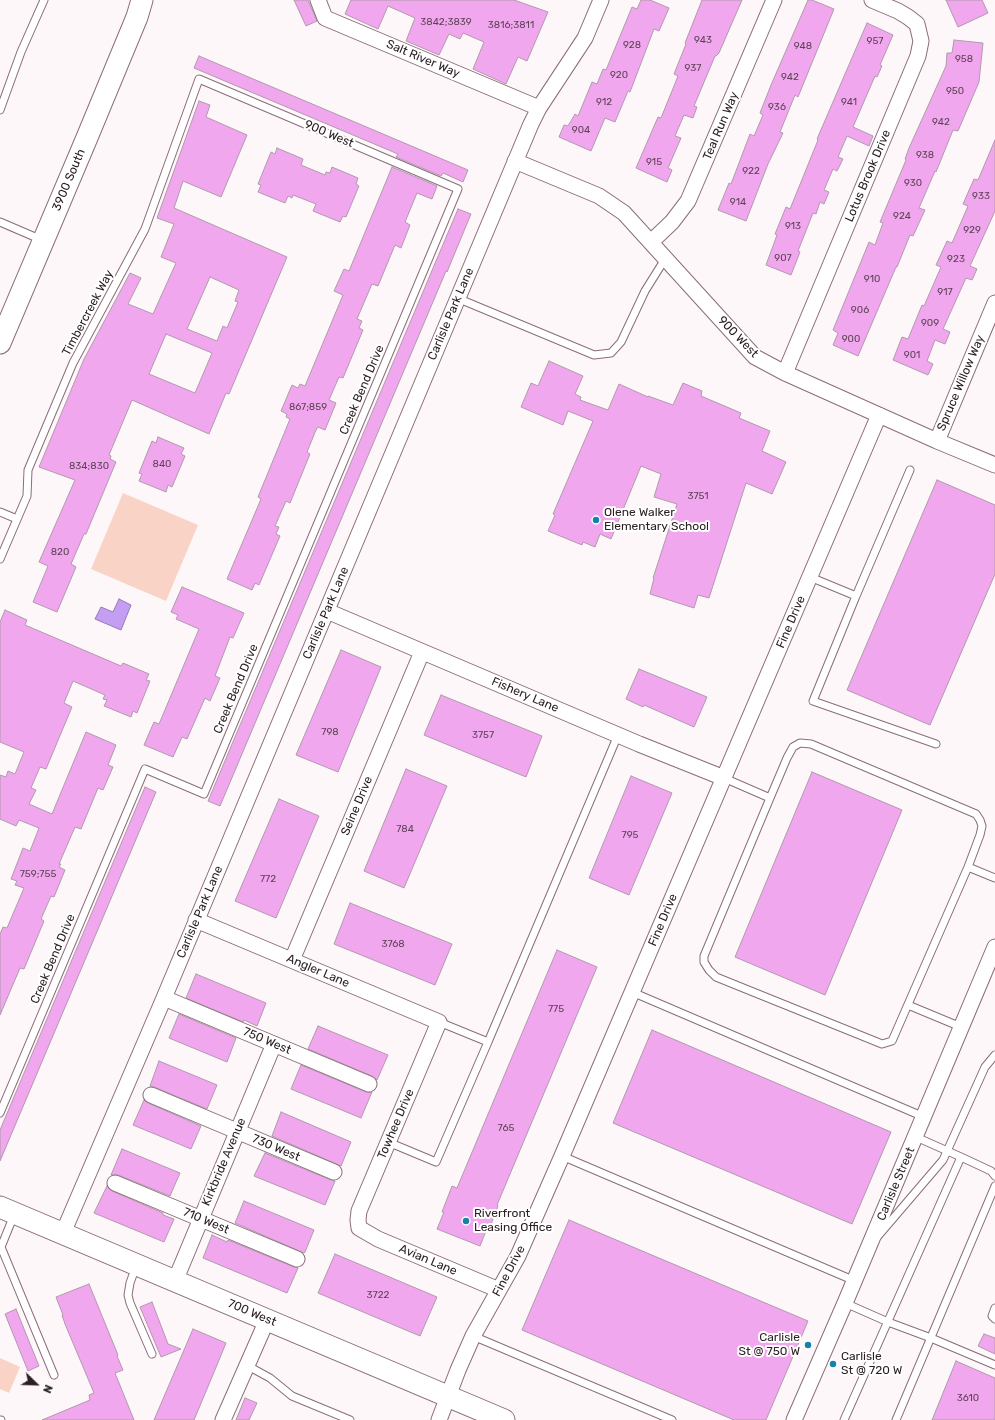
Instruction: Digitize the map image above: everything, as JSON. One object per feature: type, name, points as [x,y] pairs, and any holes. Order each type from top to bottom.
[{"type":"street","name":"Salt River Way","points":[[318,0],[325,18],[539,108]]},
{"type":"street","name":"Carlisle Park Lane","points":[[63,1233],[164,998],[515,161],[539,108],[585,38],[601,0]]},
{"type":"street","name":"Teal Run Way","points":[[651,242],[672,222],[688,201],[698,181],[774,0]]},
{"type":"street","name":"Lotus Brook Drive","points":[[785,374],[918,56],[921,41],[918,24],[908,16],[872,0]]},
{"type":"street","name":"3900 South","points":[[1,337],[140,8]]},
{"type":"street","name":"900 West","points":[[515,161],[599,196],[624,213],[755,357],[785,374],[995,465]]},
{"type":"street","name":"Spruce Willow Way","points":[[937,441],[995,303]]},
{"type":"street","name":"Fine Drive","points":[[439,1420],[473,1336],[518,1256],[562,1156],[879,415]]},
{"type":"street","name":"Fishery Lane","points":[[327,611],[693,767],[724,778]]},
{"type":"street","name":"Seine Drive","points":[[292,960],[422,652]]},
{"type":"street","name":"Angler Lane","points":[[196,920],[439,1022]]},
{"type":"street","name":"Carlisle Street","points":[[794,1420],[855,1281],[995,947]]},
{"type":"street","name":"750 West","points":[[164,998],[369,1084]]},
{"type":"street","name":"Towhee Drive","points":[[359,1228],[358,1220],[360,1211],[439,1022]]},
{"type":"street","name":"Kirkbride Avenue","points":[[174,1281],[274,1044]]},
{"type":"street","name":"730 West","points":[[151,1096],[334,1172]]},
{"type":"street","name":"710 West","points":[[115,1183],[297,1259]]},
{"type":"street","name":"700 West","points":[[7,1210],[504,1420]]},
{"type":"street","name":"Avian Lane","points":[[359,1228],[378,1239],[499,1290]]},
{"type":"street","points":[[223,1420],[267,1320]]},
{"type":"lane","points":[[0,110],[21,52],[44,0]]},
{"type":"lane","name":"900 West","points":[[199,79],[458,189]]},
{"type":"lane","name":"Timbercreek Way","points":[[0,559],[27,496],[28,470],[73,364],[145,229],[199,79]]},
{"type":"lane","name":"Creek Bend Drive","points":[[0,1113],[145,769],[204,794],[458,189]]},
{"type":"lane","points":[[0,222],[43,240]]},
{"type":"lane","points":[[457,298],[594,355],[611,352],[621,342],[646,290],[665,259]]},
{"type":"lane","points":[[910,470],[813,700],[936,744]]},
{"type":"lane","points":[[0,512],[17,519]]},
{"type":"lane","points":[[810,577],[856,596]]},
{"type":"lane","points":[[388,1142],[436,1162],[618,735]]},
{"type":"lane","points":[[800,743],[811,744],[976,814],[982,826],[968,867],[892,1041],[882,1044],[730,983],[716,977],[704,962],[704,956],[787,758],[793,747],[800,743]]},
{"type":"lane","points":[[724,778],[770,798]]},
{"type":"lane","points":[[968,867],[995,878]]},
{"type":"lane","points":[[632,992],[924,1117]]},
{"type":"lane","points":[[908,1005],[961,1027]]},
{"type":"lane","points":[[439,1022],[488,1042]]},
{"type":"lane","points":[[868,1247],[943,1160],[985,1068],[995,1055]]},
{"type":"lane","points":[[916,1137],[992,1171],[995,1176]]},
{"type":"lane","points":[[562,1156],[855,1281]]},
{"type":"lane","points":[[844,1420],[960,1157]]},
{"type":"lane","points":[[896,1420],[995,1186]]},
{"type":"lane","points":[[7,1210],[0,1247],[54,1375]]},
{"type":"lane","points":[[136,1264],[130,1282],[128,1295],[152,1354]]},
{"type":"lane","points":[[845,1303],[995,1365]]},
{"type":"lane","points":[[995,1308],[992,1316],[995,1319]]},
{"type":"lane","points":[[473,1336],[672,1420]]},
{"type":"lane","points":[[248,1366],[270,1378],[292,1396],[350,1420]]},
{"type":"shaded area","points":[[123,493],[198,525],[166,601],[91,569]]},
{"type":"shaded area","points":[[119,599],[131,605],[121,630],[95,619],[101,607],[113,612]]},
{"type":"shaded area","points":[[0,1358],[20,1367],[9,1393],[0,1389]]},
{"type":"building","points":[[294,0],[308,0],[317,21],[306,26]]},
{"type":"building","points":[[351,0],[514,0],[548,12],[527,61],[518,57],[506,84],[473,69],[484,42],[463,33],[460,39],[449,34],[439,55],[406,41],[415,18],[388,6],[378,29],[345,14]]},
{"type":"building","points":[[641,0],[650,0],[669,8],[659,31],[654,29],[630,92],[628,91],[615,122],[605,118],[591,151],[559,137],[564,125],[568,126],[575,114],[578,116],[592,82],[597,84],[603,69],[606,70],[632,7],[637,9]]},
{"type":"building","points":[[702,0],[742,0],[719,53],[715,56],[694,106],[697,107],[693,118],[684,115],[675,136],[681,138],[668,168],[672,170],[667,182],[636,168],[658,117],[661,118],[678,76],[674,74]]},
{"type":"building","points":[[808,0],[812,0],[834,9],[798,97],[795,95],[780,132],[783,133],[768,164],[746,221],[718,210],[729,183],[731,184],[750,134],[754,136],[763,115],[760,113]]},
{"type":"building","points":[[946,0],[982,0],[988,13],[958,27]]},
{"type":"building","points":[[867,23],[893,35],[880,65],[882,66],[877,77],[875,76],[853,127],[873,136],[869,146],[847,136],[838,157],[843,159],[837,171],[833,169],[824,190],[829,192],[824,204],[820,202],[816,214],[813,213],[798,251],[800,252],[791,275],[766,265],[777,235],[775,234],[786,207],[790,209],[818,140],[817,139]]},
{"type":"building","points":[[954,40],[983,43],[979,82],[958,131],[953,130],[919,208],[925,210],[913,236],[910,235],[858,356],[833,345],[838,333],[833,330],[869,242],[875,245],[883,223],[880,222],[906,160],[905,159],[909,148],[946,66],[947,53],[952,53]]},
{"type":"building","points":[[199,56],[468,170],[463,182],[443,173],[441,176],[396,157],[398,154],[194,68]]},
{"type":"building","points":[[199,101],[210,105],[206,117],[247,135],[221,197],[183,181],[174,208],[287,257],[229,394],[226,393],[209,434],[132,400],[109,455],[111,456],[110,459],[116,462],[86,534],[84,534],[71,564],[76,567],[57,612],[33,602],[48,566],[39,562],[75,480],[39,467],[84,359],[130,273],[141,278],[128,304],[153,314],[176,263],[161,257],[174,224],[157,218]],"holes":[[[210,277],[239,290],[235,301],[238,302],[227,328],[223,326],[217,341],[187,329]],[[166,334],[212,353],[195,393],[149,374]]]},
{"type":"building","points":[[995,140],[995,211],[970,266],[977,269],[972,280],[966,278],[943,329],[950,332],[945,344],[935,340],[927,361],[933,364],[928,375],[893,360],[902,337],[908,339],[922,305],[924,306],[941,267],[936,265],[947,241],[952,243],[968,206],[963,204],[974,179],[978,180]]},
{"type":"building","points":[[277,148],[303,159],[301,165],[325,175],[326,172],[330,173],[332,167],[358,178],[356,184],[359,186],[346,217],[343,216],[340,222],[313,211],[316,204],[293,195],[292,198],[288,196],[285,203],[258,192],[261,185],[258,184],[271,152],[275,154]]},
{"type":"building","points":[[392,167],[437,186],[432,199],[417,193],[405,222],[410,225],[401,248],[395,245],[378,286],[372,284],[357,319],[362,321],[359,328],[363,330],[343,378],[339,377],[329,400],[336,403],[325,430],[318,427],[316,430],[307,452],[310,454],[290,503],[286,501],[275,526],[279,527],[276,534],[280,536],[259,585],[255,583],[252,590],[227,579],[261,499],[258,497],[290,419],[286,417],[287,414],[281,411],[292,385],[298,388],[300,384],[305,386],[343,295],[334,291],[344,269],[349,271]]},
{"type":"building","points":[[458,209],[471,214],[220,806],[208,801]]},
{"type":"building","points":[[549,361],[583,376],[575,394],[581,397],[580,400],[608,410],[619,384],[648,397],[673,405],[683,383],[702,391],[701,396],[741,413],[739,418],[770,431],[762,451],[786,462],[772,494],[746,483],[709,598],[698,595],[694,608],[650,594],[653,578],[677,504],[654,497],[661,474],[641,466],[611,539],[600,534],[595,547],[583,542],[582,545],[548,531],[555,515],[553,514],[593,421],[568,411],[563,425],[521,407],[531,383],[538,386]]},
{"type":"building","points":[[158,437],[184,448],[181,454],[185,456],[172,487],[168,485],[166,492],[139,481],[142,474],[139,473],[152,441],[156,443]]},
{"type":"building","points":[[937,480],[995,505],[995,574],[930,725],[847,690]]},
{"type":"building","points":[[182,587],[244,613],[233,638],[230,637],[215,676],[220,678],[210,701],[205,698],[187,739],[182,737],[173,757],[144,745],[154,722],[159,724],[199,629],[176,619],[178,615],[171,612]]},
{"type":"building","points":[[5,610],[27,620],[25,625],[121,666],[123,663],[149,674],[146,680],[150,681],[137,713],[133,711],[131,717],[104,706],[107,700],[103,699],[105,695],[73,681],[64,703],[72,707],[46,769],[40,767],[31,788],[36,790],[29,804],[52,814],[86,732],[116,745],[108,765],[113,767],[103,790],[98,788],[81,829],[75,827],[59,864],[61,864],[59,867],[65,870],[54,897],[51,896],[41,919],[44,921],[24,969],[20,968],[0,1015],[0,934],[3,927],[7,928],[24,888],[15,885],[17,881],[11,879],[23,848],[30,851],[39,828],[19,820],[16,826],[0,819],[0,775],[6,777],[8,771],[15,774],[24,752],[0,742],[0,622]]},
{"type":"building","points":[[341,650],[381,667],[338,772],[296,755]]},
{"type":"building","points":[[639,669],[707,697],[694,727],[644,705],[643,707],[626,699]]},
{"type":"building","points":[[441,695],[542,736],[526,777],[424,735]]},
{"type":"building","points":[[406,769],[447,786],[404,888],[364,871]]},
{"type":"building","points":[[812,772],[902,810],[825,995],[735,957]]},
{"type":"building","points":[[631,776],[672,793],[629,895],[589,878]]},
{"type":"building","points":[[145,787],[156,792],[0,1161],[0,1130]]},
{"type":"building","points":[[279,799],[319,816],[276,918],[235,901]]},
{"type":"building","points":[[350,903],[452,944],[435,985],[334,944]]},
{"type":"building","points":[[557,950],[597,967],[497,1205],[498,1206],[488,1232],[486,1231],[480,1246],[437,1229],[452,1186],[457,1188]]},
{"type":"building","points":[[196,974],[266,1003],[257,1026],[244,1020],[243,1022],[186,998]]},
{"type":"building","points":[[179,1014],[236,1038],[227,1062],[169,1038]]},
{"type":"building","points":[[318,1026],[388,1055],[377,1080],[372,1076],[308,1049]]},
{"type":"building","points":[[652,1030],[891,1132],[852,1224],[613,1123]]},
{"type":"building","points":[[159,1061],[217,1085],[207,1109],[150,1086]]},
{"type":"building","points":[[301,1065],[366,1092],[372,1092],[361,1118],[291,1089]]},
{"type":"building","points":[[144,1100],[201,1126],[191,1149],[133,1125]]},
{"type":"building","points":[[281,1112],[351,1142],[341,1166],[272,1136]]},
{"type":"building","points":[[122,1149],[180,1173],[170,1196],[118,1175],[111,1175]]},
{"type":"building","points":[[265,1153],[335,1181],[325,1205],[254,1176]]},
{"type":"building","points":[[107,1186],[112,1191],[174,1219],[164,1242],[94,1213]]},
{"type":"building","points":[[244,1201],[314,1230],[305,1252],[304,1253],[235,1223]]},
{"type":"building","points":[[569,1220],[808,1321],[766,1420],[734,1420],[522,1330]]},
{"type":"building","points":[[212,1235],[298,1268],[287,1293],[203,1258]]},
{"type":"building","points":[[335,1254],[437,1297],[420,1336],[318,1293]]},
{"type":"building","points":[[89,1284],[123,1370],[115,1373],[134,1420],[42,1420],[90,1400],[89,1395],[94,1393],[65,1324],[56,1297]]},
{"type":"building","points":[[152,1302],[168,1344],[181,1349],[161,1357],[140,1307]]},
{"type":"building","points":[[16,1309],[39,1366],[28,1371],[5,1314]]},
{"type":"building","points":[[193,1329],[226,1343],[194,1420],[154,1420]]},
{"type":"building","points":[[984,1334],[995,1338],[995,1354],[978,1346]]},
{"type":"building","points":[[956,1361],[995,1378],[995,1420],[932,1420]]},
{"type":"building","points":[[245,1398],[257,1403],[249,1420],[236,1420]]},
{"type":"place","name":"Olene Walker Elementary School","points":[[596,520]]},
{"type":"place","name":"Riverfront Leasing Office","points":[[466,1221]]},
{"type":"place","name":"Carlisle St @ 750 W","points":[[808,1345]]},
{"type":"place","name":"Carlisle St @ 720 W","points":[[833,1364]]}]
